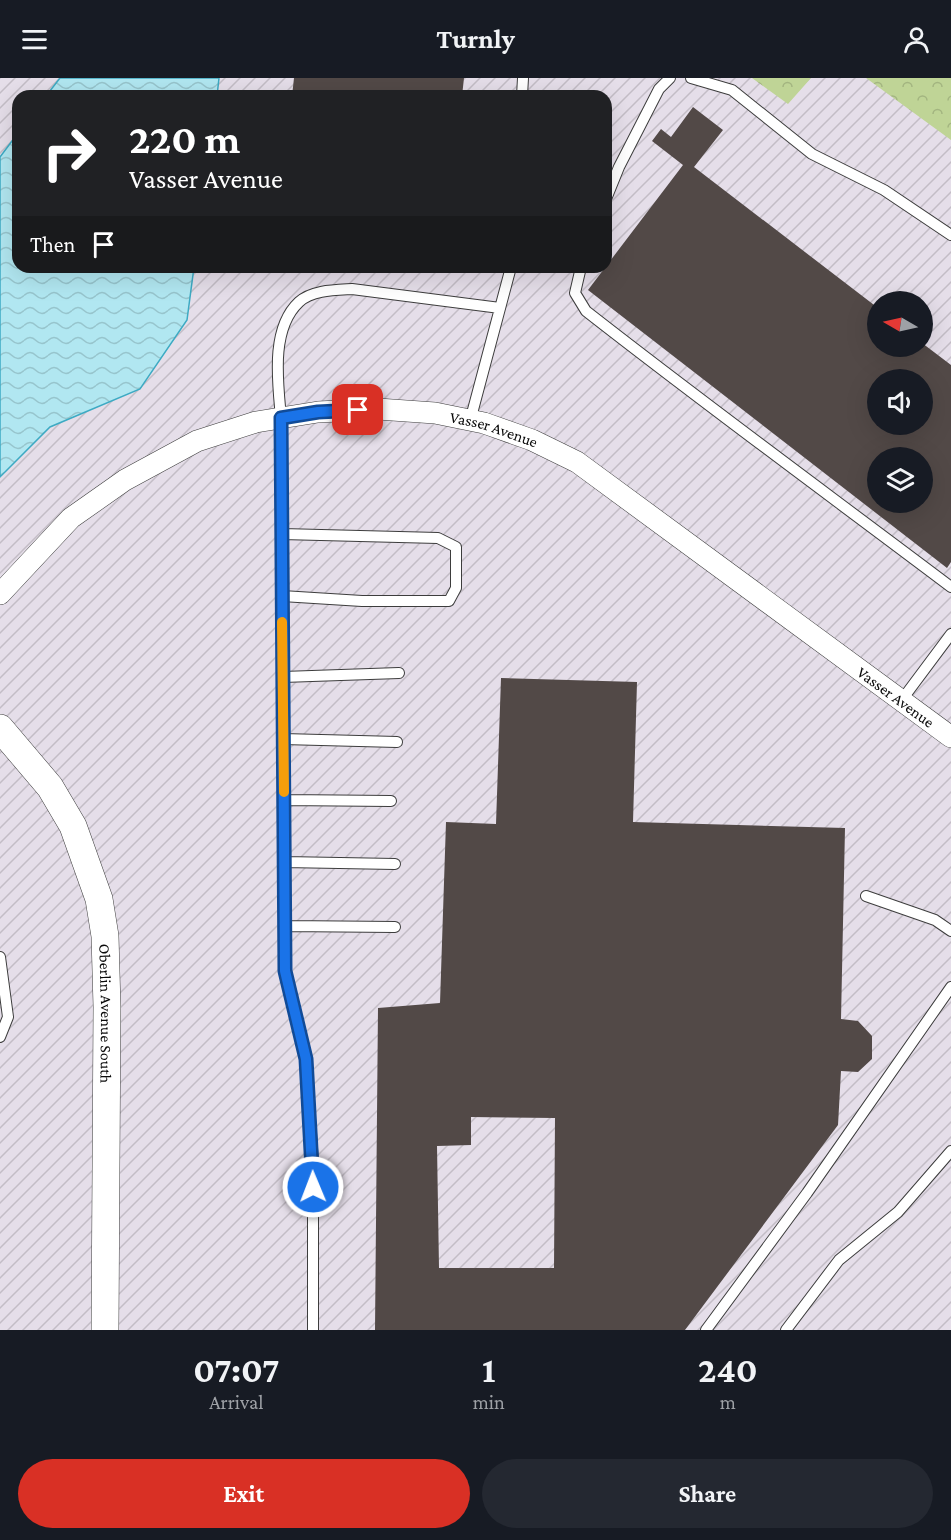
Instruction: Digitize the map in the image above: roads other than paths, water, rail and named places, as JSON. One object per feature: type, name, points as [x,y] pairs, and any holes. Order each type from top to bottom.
[{"type":"street","name":"Vasser Avenue","points":[[0,594],[71,518],[125,480],[197,441],[256,422],[318,412],[378,409],[435,414],[470,421],[532,440],[577,462],[951,737]]},
{"type":"street","name":"Oberlin Avenue South","points":[[0,728],[50,787],[73,826],[99,899],[105,936],[107,1007],[105,1330]]},
{"type":"lane","points":[[612,184],[659,89],[670,78]]},
{"type":"lane","points":[[691,78],[732,90],[812,154],[884,190],[951,234]]},
{"type":"lane","points":[[470,421],[509,273]]},
{"type":"lane","points":[[580,273],[575,293],[586,311],[687,390],[776,454],[951,587]]},
{"type":"lane","points":[[313,1330],[313,1163],[306,1059],[285,971],[281,418],[277,366],[281,336],[289,315],[300,302],[312,295],[329,290],[352,289],[500,308]]},
{"type":"lane","points":[[282,534],[438,538],[456,547],[456,588],[448,601],[362,601],[282,596]]},
{"type":"lane","points":[[901,700],[951,634]]},
{"type":"lane","points":[[283,676],[399,673]]},
{"type":"lane","points":[[283,739],[397,742]]},
{"type":"lane","points":[[284,800],[391,801]]},
{"type":"lane","points":[[284,862],[395,864]]},
{"type":"lane","points":[[866,896],[935,920],[951,931]]},
{"type":"lane","points":[[285,926],[395,927]]},
{"type":"lane","points":[[0,957],[8,1017],[0,1037]]},
{"type":"lane","points":[[706,1330],[807,1193],[951,987]]},
{"type":"lane","points":[[786,1330],[839,1260],[898,1212],[951,1151]]},
{"type":"water","points":[[60,78],[219,78],[218,90],[51,90]]},
{"type":"water","points":[[12,141],[12,273],[193,273],[187,320],[140,389],[50,427],[0,477],[0,157]]}]
